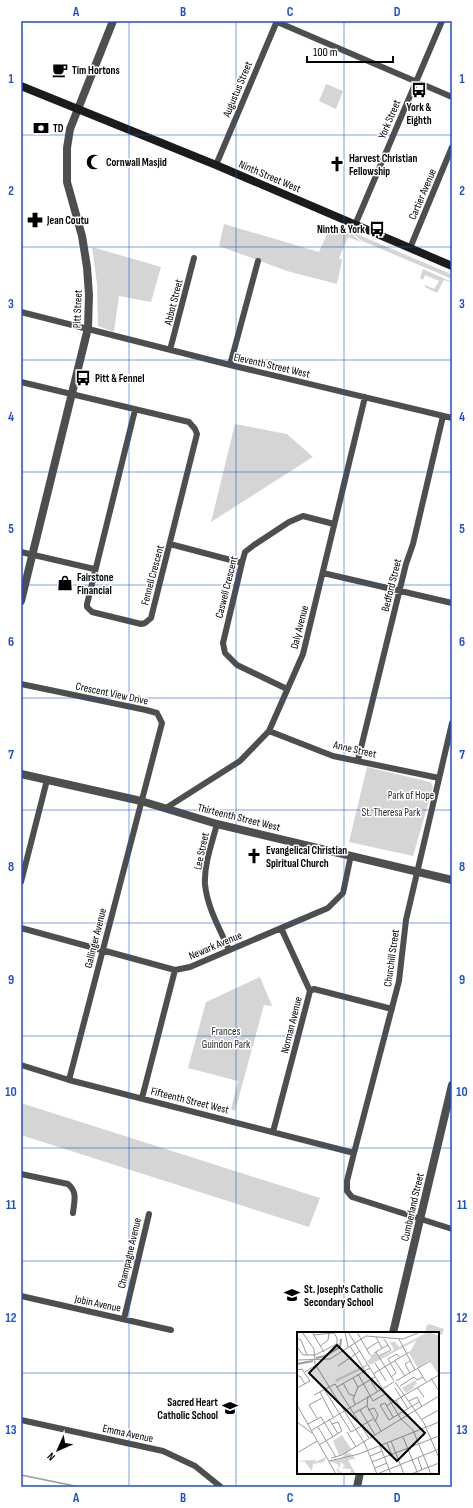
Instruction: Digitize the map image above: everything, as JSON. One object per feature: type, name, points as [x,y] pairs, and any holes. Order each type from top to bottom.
[{"type":"main road","name":"Ninth Street West","points":[[21,86],[216,165],[452,266]]},
{"type":"street","name":"Pitt Street","points":[[21,601],[88,328],[90,295],[87,267],[82,236],[67,182],[67,148],[70,129],[113,21]]},
{"type":"street","points":[[276,21],[416,82],[452,96]]},
{"type":"street","name":"Augustus Street","points":[[216,165],[276,21]]},
{"type":"street","name":"York Street","points":[[355,225],[442,21]]},
{"type":"street","name":"Cartier Avenue","points":[[410,248],[452,147]]},
{"type":"street","name":"Abbot Street","points":[[170,350],[194,258]]},
{"type":"street","points":[[230,365],[258,261]]},
{"type":"street","name":"Eleventh Street West","points":[[21,312],[230,365],[452,418]]},
{"type":"street","name":"Fennell Crescent","points":[[21,382],[73,393],[135,410],[189,422],[196,429],[197,434],[151,618],[145,624],[90,610],[87,604],[94,569],[135,410]]},
{"type":"street","name":"Daly Avenue","points":[[166,808],[240,761],[268,731],[303,654],[365,397]]},
{"type":"street","name":"Bedford Street","points":[[358,760],[399,591],[413,544],[443,416]]},
{"type":"street","name":"Caswell Crescent","points":[[287,690],[237,665],[225,653],[223,643],[245,552],[289,522],[303,516],[334,524]]},
{"type":"street","points":[[170,544],[242,563]]},
{"type":"street","points":[[21,552],[94,569]]},
{"type":"street","points":[[323,573],[452,603]]},
{"type":"street","name":"Crescent View Drive","points":[[21,684],[157,713],[162,723],[141,801]]},
{"type":"street","name":"Churchill Street","points":[[420,1219],[352,1197],[347,1191],[347,1181],[399,981],[406,920],[452,723]]},
{"type":"street","name":"Anne Street","points":[[268,731],[333,756],[439,778]]},
{"type":"street","name":"Thirteenth Street West","points":[[21,774],[141,801],[217,824],[452,880]]},
{"type":"street","points":[[21,882],[46,780]]},
{"type":"street","name":"Gallinger Avenue","points":[[69,1080],[141,801]]},
{"type":"street","name":"Lee Street","points":[[217,824],[205,873],[205,886],[211,910],[229,950]]},
{"type":"street","name":"Newark Avenue","points":[[175,970],[190,967],[328,908],[343,893],[351,856]]},
{"type":"street","points":[[21,928],[102,952],[175,970],[142,1098]]},
{"type":"street","name":"Norman Avenue","points":[[273,1132],[310,992],[281,928]]},
{"type":"street","points":[[310,992],[314,989],[392,1009]]},
{"type":"street","name":"Fifteenth Street West","points":[[21,1065],[69,1080],[354,1153]]},
{"type":"street","name":"Cumberland Street","points":[[393,1332],[452,1085]]},
{"type":"street","points":[[21,1174],[68,1184],[73,1188],[75,1195],[73,1213]]},
{"type":"street","name":"Champagne Avenue","points":[[124,1319],[149,1214]]},
{"type":"street","points":[[420,1219],[452,1229]]},
{"type":"street","name":"Jobin Avenue","points":[[21,1296],[171,1330]]},
{"type":"street","name":"Emma Avenue","points":[[21,1420],[163,1451],[195,1466],[221,1487]]},
{"type":"street","points":[[357,1487],[360,1474]]},
{"type":"green space","points":[[326,84],[343,91],[336,109],[319,101]]},
{"type":"green space","points":[[224,224],[319,252],[331,225],[352,234],[361,242],[348,237],[339,258],[342,260],[337,284],[287,271],[219,246]]},
{"type":"green space","points":[[352,232],[451,274],[452,279],[360,240]]},
{"type":"green space","points":[[92,247],[161,267],[151,302],[119,296],[114,332],[98,326],[97,284]]},
{"type":"green space","points":[[423,269],[452,283],[444,280],[437,293],[425,287],[425,285],[434,289],[439,281],[425,275],[423,280],[420,278]]},
{"type":"green space","points":[[235,424],[287,434],[313,457],[211,522]]},
{"type":"green space","name":"St. Theresa Park","points":[[367,767],[430,782],[433,787],[413,856],[349,842]]},
{"type":"green space","name":"Frances Guindon Park","points":[[260,977],[272,1006],[264,1005],[235,1111],[231,1109],[238,1081],[188,1068],[206,1002]]},
{"type":"green space","points":[[21,1103],[320,1198],[309,1227],[21,1135]]},
{"type":"green space","points":[[429,1324],[444,1329],[442,1335],[439,1335],[439,1332],[425,1332],[427,1325]]},
{"type":"waterway","points":[[21,1475],[80,1487]]},
{"type":"place","name":"Tim Hortons","points":[[60,70]]},
{"type":"place","name":"York & Eighth","points":[[419,90]]},
{"type":"place","name":"TD","points":[[41,128]]},
{"type":"place","name":"Cornwall Masjid","points":[[94,162]]},
{"type":"place","name":"Harvest Christian Fellowship","points":[[337,164]]},
{"type":"place","name":"Jean Coutu","points":[[35,220]]},
{"type":"place","name":"Ninth & York","points":[[377,229]]},
{"type":"place","name":"Pitt & Fennel","points":[[83,378]]},
{"type":"place","name":"Fairstone Financial","points":[[65,583]]},
{"type":"place","name":"Evangelical Christian Spiritual Church","points":[[254,856]]},
{"type":"place","name":"St. Joseph's Catholic Secondary School","points":[[292,1295]]},
{"type":"place","name":"Sacred Heart Catholic School","points":[[230,1408]]},
{"type":"park label","name":"Park of Hope","points":[[411,795]]}]
